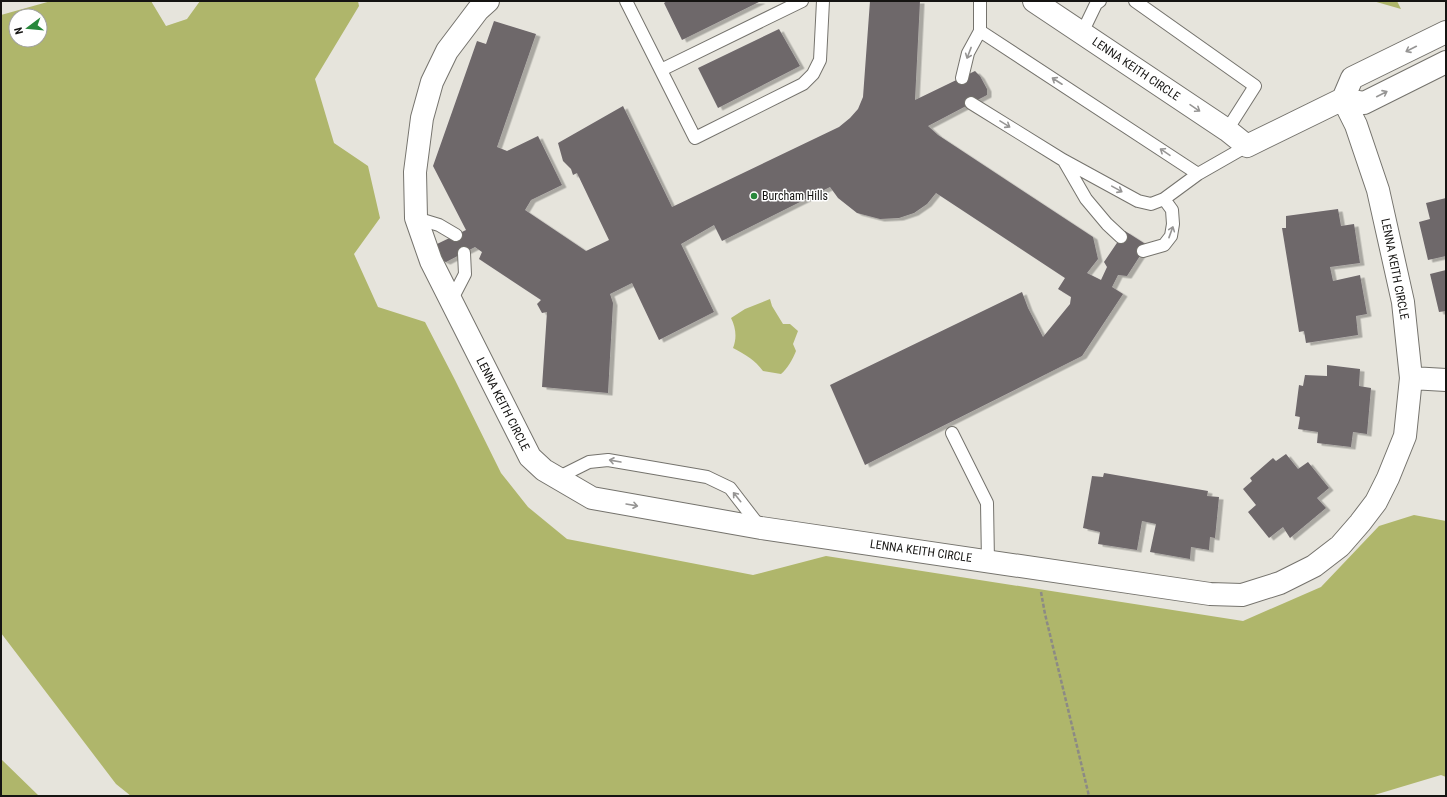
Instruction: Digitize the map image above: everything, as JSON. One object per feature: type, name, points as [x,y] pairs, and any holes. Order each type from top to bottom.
[{"type":"street","name":"LENNA KEITH CIRCLE","points":[[488,1],[478,10],[447,51],[432,82],[422,118],[415,172],[416,218],[431,261],[530,457],[544,470],[592,498],[761,528],[1210,594],[1242,595],[1280,583],[1314,566],[1340,546],[1360,524],[1376,502],[1388,478],[1405,436],[1411,378],[1404,302],[1378,190],[1356,125],[1343,99]]},
{"type":"street","name":"LENNA KEITH CIRCLE","points":[[1034,1],[1227,130],[1247,146]]},
{"type":"street","points":[[1343,99],[1352,78],[1446,32]]},
{"type":"street","points":[[1247,146],[1343,99],[1364,103],[1446,62]]},
{"type":"street","points":[[1411,378],[1446,380]]},
{"type":"lane","points":[[661,70],[802,1]]},
{"type":"lane","points":[[630,2],[661,70],[695,138],[803,84],[813,74],[820,60],[824,1]]},
{"type":"lane","points":[[962,78],[968,54],[980,31],[980,1]]},
{"type":"lane","points":[[1082,32],[1096,4],[1100,1]]},
{"type":"lane","points":[[1135,1],[1255,86],[1227,130]]},
{"type":"lane","points":[[980,31],[1198,174]]},
{"type":"lane","points":[[971,103],[1063,160],[1138,201],[1151,204],[1164,199],[1198,174],[1247,146]]},
{"type":"lane","points":[[1063,160],[1086,200],[1107,224],[1121,237]]},
{"type":"lane","points":[[1143,251],[1164,245],[1171,236],[1174,224],[1172,210],[1164,199]]},
{"type":"lane","points":[[416,218],[439,225],[456,235]]},
{"type":"lane","points":[[451,301],[465,274],[464,253]]},
{"type":"lane","points":[[952,433],[987,503],[988,561]]},
{"type":"lane","points":[[557,478],[589,462],[608,460],[707,478],[730,488],[761,528]]},
{"type":"path","points":[[1042,569],[1040,586],[1045,614],[1089,796]]},
{"type":"green space","points":[[51,1],[151,1],[166,26],[187,19],[200,1],[358,1],[359,6],[315,79],[334,143],[368,166],[380,218],[354,254],[378,307],[425,322],[501,473],[528,507],[567,539],[753,575],[826,556],[1243,621],[1321,587],[1379,526],[1414,515],[1446,521],[1446,777],[1441,775],[1371,796],[131,796],[116,784],[1,633],[1,15],[8,13],[8,48],[48,48],[48,8],[26,8]]},
{"type":"green space","points":[[1373,1],[1397,1],[1401,9]]},
{"type":"green space","points":[[770,299],[772,306],[783,324],[790,324],[798,331],[793,344],[796,351],[790,364],[781,374],[763,371],[750,358],[733,348],[735,333],[731,318],[745,309]]},
{"type":"green space","points":[[1,759],[39,796],[1,796]]},
{"type":"building","points":[[667,1],[761,1],[682,40],[664,3]]},
{"type":"building","name":"Burcham Hills","points":[[870,1],[920,1],[915,100],[975,71],[980,76],[987,89],[987,95],[928,126],[938,135],[1093,237],[1098,259],[1087,273],[1101,280],[1107,267],[1104,262],[1125,231],[1147,245],[1127,276],[1118,275],[1112,287],[1123,294],[1082,356],[865,465],[830,385],[1022,292],[1028,308],[1043,337],[1070,304],[1071,297],[1058,289],[1065,278],[936,193],[927,204],[914,213],[899,218],[880,219],[857,213],[838,198],[830,187],[722,241],[714,225],[681,244],[714,312],[659,340],[632,283],[610,294],[613,303],[608,393],[542,387],[547,312],[542,313],[537,304],[541,300],[479,259],[482,252],[475,247],[446,262],[441,260],[436,250],[437,244],[466,230],[433,166],[477,41],[486,44],[494,21],[536,34],[497,147],[507,151],[538,136],[562,185],[531,200],[525,210],[586,251],[609,240],[577,173],[573,175],[571,169],[563,161],[558,143],[623,106],[672,207],[839,127],[850,118],[858,109],[863,97]]},
{"type":"building","points":[[779,29],[800,66],[718,108],[698,68]]},
{"type":"building","points":[[1446,198],[1446,256],[1428,260],[1419,222],[1430,219],[1426,203]]},
{"type":"building","points":[[1338,209],[1341,226],[1354,224],[1360,263],[1330,267],[1333,281],[1360,275],[1367,314],[1356,316],[1358,335],[1306,343],[1304,331],[1299,332],[1282,228],[1286,228],[1286,216]]},
{"type":"building","points":[[1446,270],[1446,311],[1439,312],[1430,274]]},
{"type":"building","points":[[1327,365],[1360,369],[1359,386],[1371,388],[1367,434],[1353,432],[1351,447],[1317,443],[1318,432],[1298,429],[1300,417],[1295,416],[1299,385],[1303,386],[1305,375],[1327,376]]},
{"type":"building","points":[[1286,454],[1298,469],[1308,462],[1329,488],[1317,498],[1326,508],[1290,538],[1283,527],[1269,538],[1248,512],[1256,505],[1243,489],[1252,481],[1250,478],[1273,458],[1276,461]]},
{"type":"building","points":[[1104,473],[1208,491],[1207,496],[1219,497],[1215,538],[1210,537],[1209,550],[1191,547],[1190,559],[1150,552],[1156,524],[1142,521],[1137,550],[1098,544],[1100,532],[1083,528],[1092,476],[1103,477]]},
{"type":"place","name":"Burcham Hills","points":[[754,196]]}]
